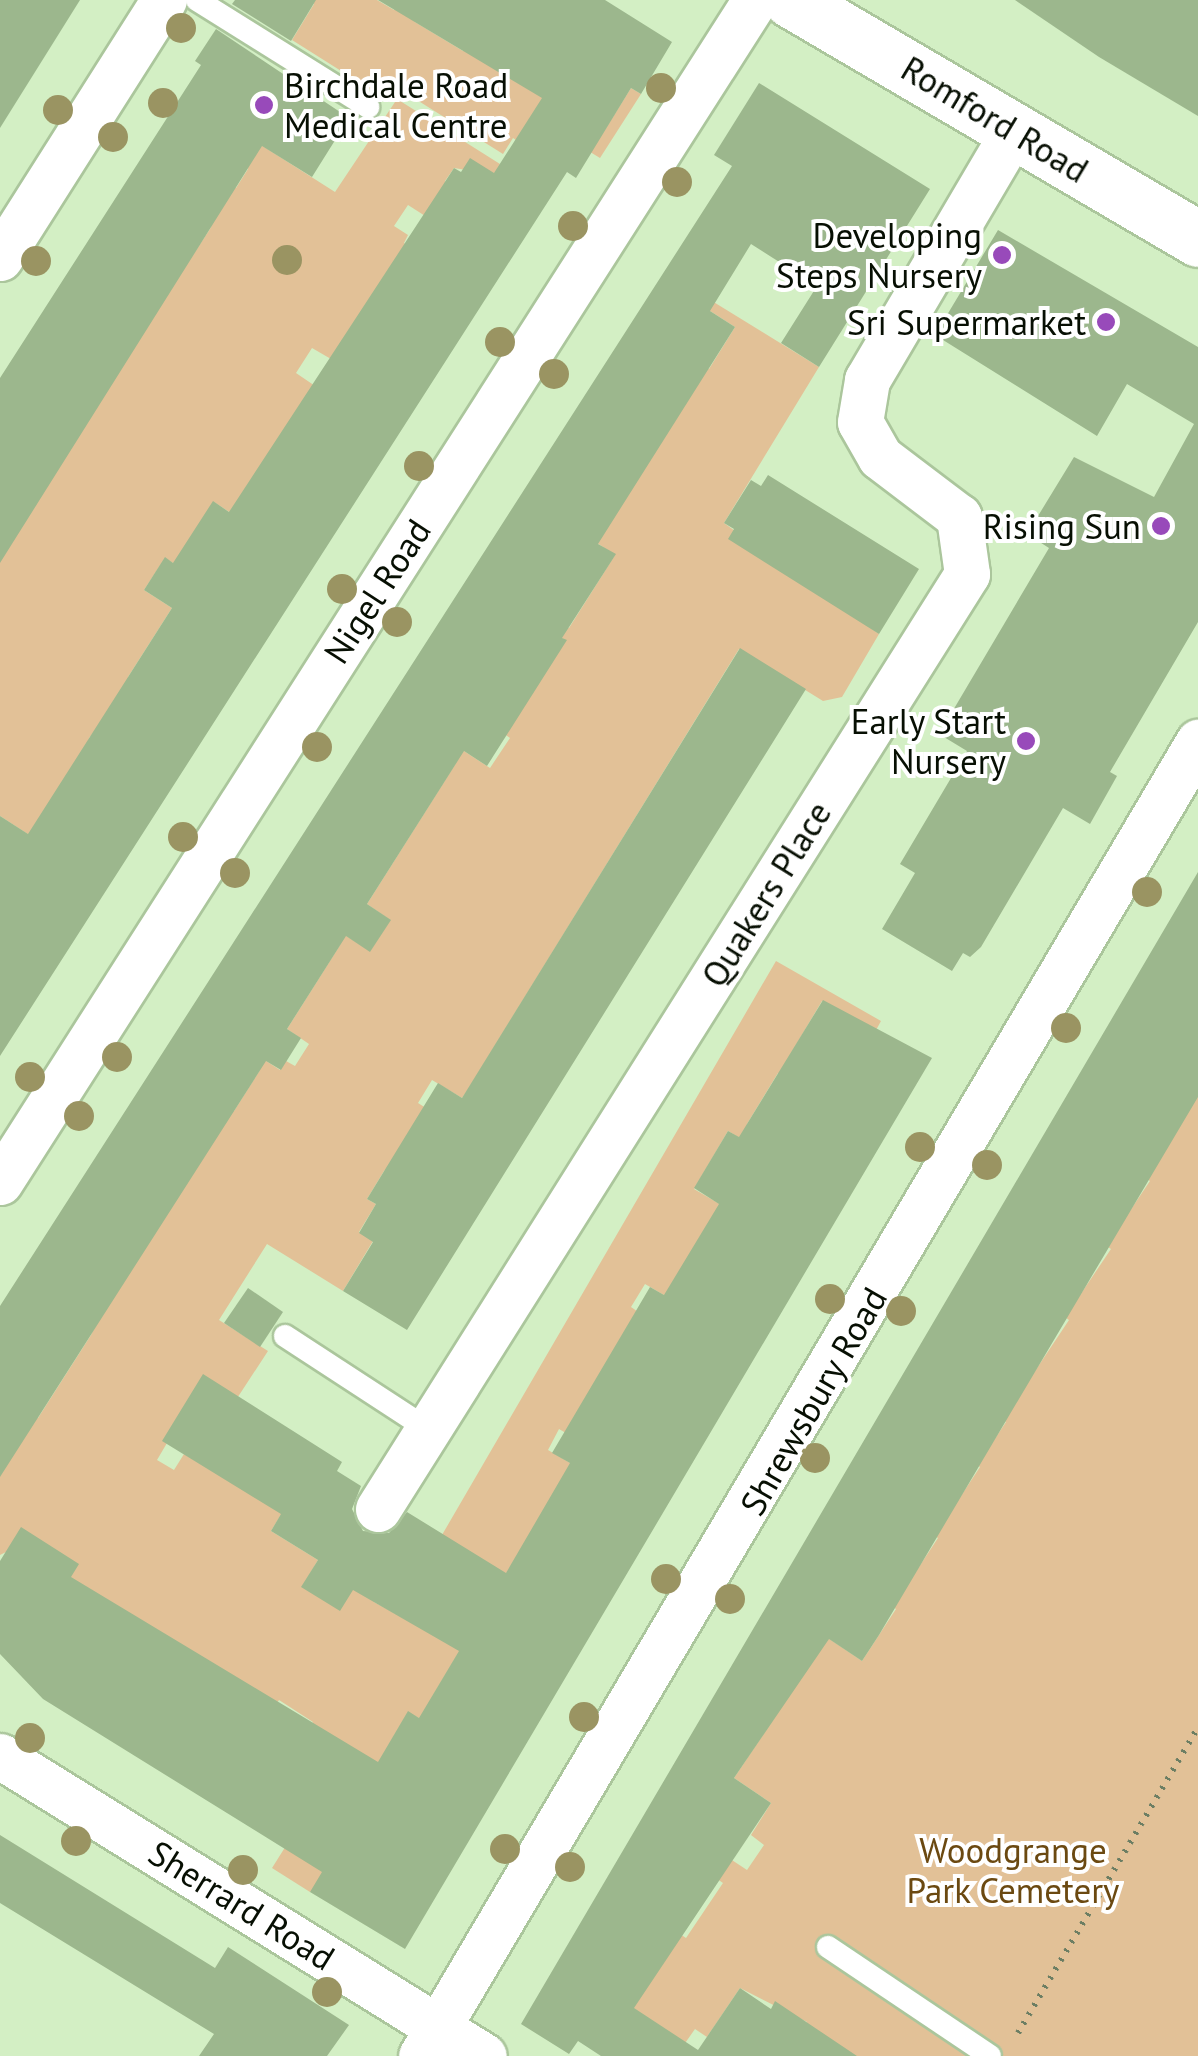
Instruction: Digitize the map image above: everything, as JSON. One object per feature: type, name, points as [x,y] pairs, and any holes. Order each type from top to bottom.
[{"type":"main road","name":"Romford Road","points":[[792,0],[1198,238]]},
{"type":"street","points":[[0,258],[164,0]]},
{"type":"street","name":"Nigel Road","points":[[0,1182],[755,0]]},
{"type":"street","name":"Quakers Place","points":[[378,1509],[966,574],[959,516],[880,457],[860,422],[867,380],[1013,132]]},
{"type":"street","name":"Shrewsbury Road","points":[[430,2042],[1198,742]]},
{"type":"street","name":"Sherrard Road","points":[[0,1756],[430,2042],[484,2056]]},
{"type":"lane","points":[[197,0],[368,107]]},
{"type":"lane","points":[[285,1336],[429,1430]]},
{"type":"lane","points":[[828,1947],[990,2056]]},
{"type":"path","points":[[1015,2040],[1198,1727]]},
{"type":"green space","points":[[309,0],[377,0],[394,10],[401,0],[415,22],[463,51],[493,4],[603,133],[631,88],[641,94],[600,158],[564,136],[548,161],[513,138],[503,154],[393,85],[384,98],[292,40],[314,4]]},
{"type":"green space","points":[[397,99],[500,164],[497,175],[454,168],[445,181],[458,237],[408,205],[394,226],[408,235],[404,243],[413,249],[331,359],[312,348],[296,373],[321,390],[269,538],[214,502],[228,598],[165,558],[144,590],[172,608],[128,677],[135,683],[89,738],[63,857],[0,816],[0,547],[210,229],[228,184],[236,188],[248,169],[228,124],[335,192]]},
{"type":"green space","points":[[712,301],[819,367],[724,523],[879,634],[842,697],[823,701],[739,649],[467,1091],[462,1098],[432,1080],[418,1103],[448,1122],[384,1171],[367,1199],[376,1204],[359,1232],[373,1241],[343,1291],[267,1244],[219,1320],[268,1351],[232,1406],[167,1443],[157,1460],[174,1470],[184,1454],[282,1513],[271,1531],[318,1560],[302,1587],[364,1571],[388,1577],[374,1602],[396,1614],[776,961],[881,1021],[875,1032],[822,1001],[790,1055],[832,1105],[778,1073],[747,1124],[793,1170],[728,1131],[694,1189],[759,1227],[705,1319],[645,1284],[631,1307],[644,1316],[619,1464],[559,1429],[548,1450],[572,1464],[432,1697],[461,1742],[408,1712],[380,1760],[432,1791],[310,1892],[272,1868],[335,1768],[299,1745],[313,1722],[279,1700],[249,1747],[6,1552],[0,1555],[0,1411],[38,1418],[91,1335],[205,1092],[234,1111],[260,1070],[237,1042],[280,1070],[286,1061],[295,1066],[309,1044],[287,1029],[340,945],[317,917],[370,951],[390,920],[367,904],[456,763],[435,732],[490,768],[510,738],[496,728],[566,641],[544,627],[569,628],[615,555],[597,543],[680,351],[709,369],[735,327],[707,309]]},
{"type":"green space","name":"Woodgrange Park Cemetery","points":[[1198,1087],[1198,2056],[785,2056],[807,2022],[740,1988],[707,2037],[695,2029],[676,2056],[606,1990],[651,1915],[686,1938],[723,1883],[684,1856],[697,1837],[747,1870],[764,1845],[751,1835],[771,1803],[734,1778],[828,1638],[862,1661],[896,1609],[856,1580],[905,1588],[938,1538],[897,1510],[945,1520],[980,1467],[939,1439],[988,1449],[1006,1422],[981,1405],[1035,1371],[1069,1320],[1026,1290],[1076,1301],[1111,1249],[1067,1220],[1117,1230],[1150,1181],[1107,1151]]},
{"type":"building","points":[[0,0],[80,0],[0,128]]},
{"type":"building","points":[[235,0],[316,0],[291,41],[232,4]]},
{"type":"building","points":[[378,0],[605,0],[672,42],[641,94],[631,88],[576,178],[567,172],[0,1056],[0,816],[28,834],[172,608],[144,590],[165,557],[173,563],[213,501],[229,512],[454,168],[461,172],[470,158],[494,173],[542,98]]},
{"type":"building","points":[[1015,0],[1198,0],[1198,116],[1099,57]]},
{"type":"building","points":[[216,29],[349,118],[312,177],[262,146],[0,563],[0,378],[201,65],[195,61]]},
{"type":"building","points":[[759,83],[930,189],[819,367],[781,343],[817,286],[751,244],[710,311],[735,327],[598,544],[616,554],[562,638],[567,640],[487,766],[464,751],[367,904],[391,920],[370,952],[346,936],[287,1029],[301,1038],[281,1070],[266,1061],[0,1477],[0,1306],[732,166],[714,155]]},
{"type":"building","points":[[998,230],[1198,347],[1198,622],[1110,772],[1117,776],[1090,824],[1063,808],[981,947],[970,957],[963,953],[952,971],[882,929],[915,873],[900,864],[967,751],[939,734],[1049,548],[1027,534],[1074,457],[1154,497],[1194,424],[1127,384],[1097,436],[935,335]]},
{"type":"building","points":[[768,475],[919,569],[879,634],[728,539],[734,529],[724,523],[751,480],[761,486]]},
{"type":"building","points":[[740,648],[806,689],[407,1330],[343,1291],[373,1242],[359,1233],[376,1204],[367,1199],[438,1083],[462,1098]]},
{"type":"building","points":[[1198,872],[1198,1097],[862,1661],[829,1639],[734,1778],[771,1803],[634,2008],[698,2050],[740,1988],[771,2009],[775,2001],[857,2056],[601,2056],[578,2041],[569,2054],[521,2024]]},
{"type":"building","points":[[823,1000],[932,1058],[405,1949],[310,1892],[322,1872],[43,1699],[0,1654],[0,1561],[21,1527],[79,1564],[71,1577],[378,1762],[408,1711],[419,1718],[459,1651],[353,1590],[340,1611],[301,1587],[318,1560],[271,1531],[281,1514],[162,1441],[203,1374],[342,1462],[337,1471],[361,1486],[352,1509],[363,1531],[389,1533],[407,1512],[506,1573],[570,1463],[552,1453],[650,1287],[664,1295],[719,1204],[694,1188],[728,1131],[739,1137]]},
{"type":"building","points":[[248,1288],[283,1312],[260,1347],[224,1323]]},
{"type":"building","points":[[0,1835],[215,1968],[228,1947],[349,2025],[327,2056],[199,2056],[214,2034],[0,1903]]},
{"type":"place","name":"Birchdale Road Medical Centre","points":[[264,105]]},
{"type":"place","name":"Developing Steps Nursery","points":[[1002,255]]},
{"type":"place","name":"Sri Supermarket","points":[[1106,322]]},
{"type":"place","name":"Rising Sun","points":[[1161,526]]},
{"type":"place","name":"Early Start Nursery","points":[[1026,741]]}]
